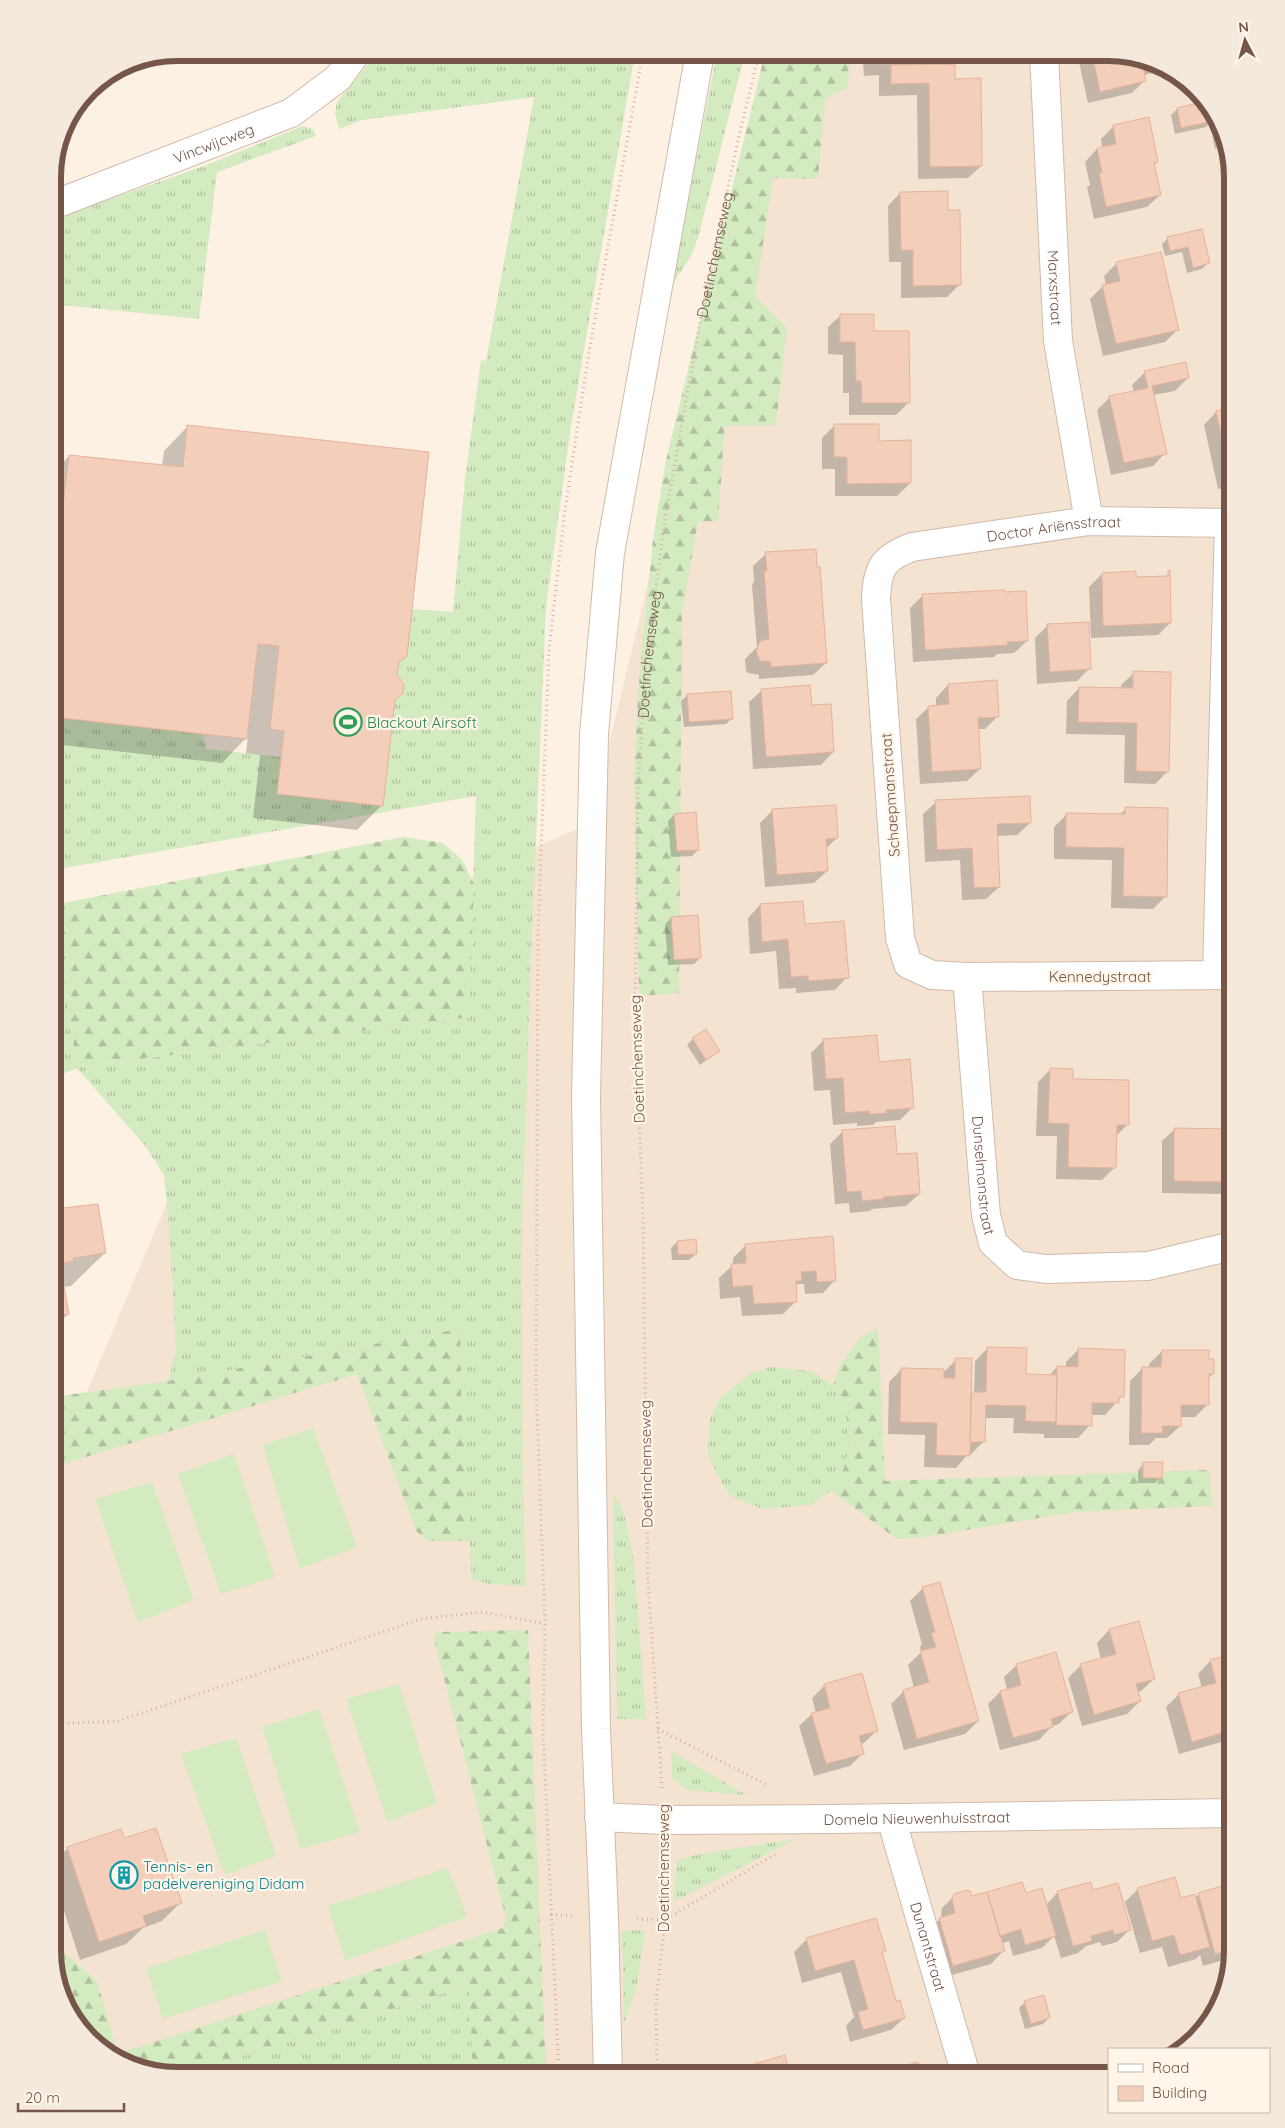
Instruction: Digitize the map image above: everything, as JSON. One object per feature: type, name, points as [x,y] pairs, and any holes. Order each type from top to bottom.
[{"type":"street","name":"Vincwijcweg","points":[[61,202],[291,113],[338,78],[350,61]]},
{"type":"street","points":[[608,2067],[596,1729],[586,1096],[594,734],[610,553],[699,61]]},
{"type":"street","name":"Marxstraat","points":[[1044,61],[1058,341],[1089,522]]},
{"type":"street","name":"Doctor Ariënsstraat","points":[[882,565],[894,553],[912,547],[1089,522],[1224,523]]},
{"type":"street","name":"Schaepmanstraat","points":[[882,565],[876,582],[876,599],[900,938],[908,964],[932,975],[967,977]]},
{"type":"street","name":"Kennedystraat","points":[[967,977],[1224,975]]},
{"type":"street","name":"Dunselmanstraat","points":[[967,977],[986,1216],[993,1243],[1017,1265],[1046,1269],[1148,1266],[1224,1248]]},
{"type":"street","name":"Domela Nieuwenhuisstraat","points":[[600,1817],[664,1820],[1224,1813]]},
{"type":"street","name":"Dunantstraat","points":[[891,1818],[963,2067]]},
{"type":"path","name":"Doetinchemseweg","points":[[657,2067],[656,2003],[665,1920],[664,1820],[648,1581],[643,1230],[635,1004],[640,758],[646,662],[664,519],[700,322],[738,140],[757,61]]},
{"type":"path","points":[[61,1724],[118,1721],[421,1619],[483,1612],[545,1624],[542,1732],[559,2067]]},
{"type":"path","points":[[658,1729],[773,1788]]},
{"type":"path","points":[[551,1914],[665,1920],[784,1849]]},
{"type":"shaded area","points":[[774,61],[1115,61],[1145,67],[1159,73],[1184,90],[1195,101],[1212,126],[1220,147],[1224,178],[1224,1950],[1222,1973],[1212,2002],[1195,2027],[1170,2048],[1108,2048],[1108,2067],[170,2067],[140,2061],[113,2047],[90,2027],[73,2002],[67,1988],[61,1958],[61,1453],[265,971],[590,823]]},
{"type":"green space","points":[[370,61],[634,61],[571,426],[546,606],[531,956],[521,1259],[526,1586],[489,1584],[472,1579],[461,1397],[460,1329],[168,1381],[176,1351],[170,1240],[164,1175],[146,1147],[77,1068],[61,1075],[61,959],[77,1067],[469,1017],[476,796],[61,869],[61,718],[203,734],[206,749],[281,757],[277,794],[383,806],[395,700],[404,684],[397,676],[399,662],[412,609],[453,612],[465,478],[481,360],[486,361],[534,97],[362,120],[339,129],[335,113],[337,102]]},
{"type":"green space","points":[[715,61],[743,61],[698,238],[691,256],[671,287]]},
{"type":"green space","points":[[763,61],[849,61],[848,88],[834,93],[825,100],[818,179],[773,178],[755,296],[787,328],[776,425],[725,426],[718,521],[698,522],[682,613],[679,993],[639,996],[634,779],[638,692],[653,539],[666,460]]},
{"type":"green space","points":[[303,126],[313,129],[316,136],[217,172],[199,319],[61,305],[61,216],[204,166]]},
{"type":"green space","points":[[403,837],[443,843],[462,860],[474,884],[469,1017],[77,1067],[61,959],[61,903]]},
{"type":"green space","points":[[878,1328],[885,1481],[1209,1470],[1213,1506],[1076,1512],[924,1537],[897,1539],[831,1491],[844,1468],[849,1450],[847,1420],[833,1385],[839,1367],[860,1338]]},
{"type":"green space","points":[[460,1329],[461,1397],[470,1541],[428,1541],[416,1531],[357,1374],[61,1465],[61,1396],[168,1381]]},
{"type":"green space","points":[[770,1367],[811,1371],[833,1385],[847,1420],[849,1450],[844,1468],[831,1491],[811,1505],[763,1509],[731,1497],[716,1473],[708,1453],[709,1422],[719,1399],[749,1374]]},
{"type":"green space","points":[[313,1428],[357,1547],[300,1569],[263,1445]]},
{"type":"green space","points":[[234,1454],[275,1577],[221,1594],[178,1474]]},
{"type":"green space","points":[[152,1482],[194,1600],[138,1622],[95,1499]]},
{"type":"green space","points":[[613,1493],[624,1513],[634,1563],[646,1719],[617,1719]]},
{"type":"green space","points":[[528,1630],[546,2067],[473,2067],[469,1985],[208,2067],[155,2065],[140,2061],[119,2051],[136,2048],[503,1928],[506,1918],[434,1640],[437,1632]]},
{"type":"green space","points":[[399,1684],[437,1803],[388,1822],[346,1699]]},
{"type":"green space","points":[[319,1709],[360,1832],[301,1849],[262,1727]]},
{"type":"green space","points":[[236,1738],[276,1856],[225,1875],[181,1754]]},
{"type":"green space","points":[[671,1751],[746,1795],[687,1790],[672,1778]]},
{"type":"green space","points":[[796,1839],[673,1902],[677,1860],[700,1854]]},
{"type":"green space","points":[[448,1868],[467,1917],[345,1961],[328,1906]]},
{"type":"green space","points":[[265,1930],[282,1981],[163,2019],[146,1968]]},
{"type":"green space","points":[[645,1930],[637,1985],[624,2023],[622,1931]]},
{"type":"green space","points":[[61,1950],[97,1981],[116,2049],[90,2027],[73,2002],[63,1973]]},
{"type":"green space","points":[[470,1985],[473,2067],[208,2067]]},
{"type":"building","points":[[876,61],[955,61],[955,64],[876,64]]},
{"type":"building","points":[[1094,61],[1115,61],[1143,66],[1146,81],[1100,92]]},
{"type":"building","points":[[955,64],[955,79],[981,78],[982,166],[930,167],[929,83],[891,84],[891,65]]},
{"type":"building","points":[[1197,103],[1209,122],[1181,128],[1177,108]]},
{"type":"building","points":[[1149,117],[1158,162],[1154,163],[1161,195],[1106,207],[1099,173],[1102,173],[1097,148],[1116,144],[1113,125]]},
{"type":"building","points":[[948,191],[948,210],[960,210],[961,285],[913,286],[913,250],[901,250],[900,192]]},
{"type":"building","points":[[1202,229],[1210,263],[1193,268],[1188,247],[1170,251],[1167,237]]},
{"type":"building","points":[[1161,252],[1179,330],[1116,344],[1102,285],[1120,281],[1116,262]]},
{"type":"building","points":[[840,314],[874,314],[874,331],[909,331],[910,403],[862,403],[861,381],[856,381],[855,342],[840,342]]},
{"type":"building","points":[[1186,362],[1189,378],[1152,386],[1167,454],[1124,463],[1109,396],[1148,388],[1144,371]]},
{"type":"building","points":[[1224,409],[1224,449],[1216,411]]},
{"type":"building","points":[[834,424],[879,424],[879,441],[911,440],[911,483],[847,484],[847,457],[834,457]]},
{"type":"building","points":[[187,425],[429,452],[407,656],[399,662],[397,676],[404,684],[403,693],[395,700],[383,806],[277,794],[284,731],[270,729],[279,646],[258,644],[247,739],[61,718],[61,523],[69,455],[183,467]]},
{"type":"building","points":[[816,549],[817,567],[820,567],[827,663],[771,667],[771,662],[760,661],[756,651],[760,641],[769,639],[764,571],[767,571],[765,552]]},
{"type":"building","points":[[1170,570],[1171,623],[1103,626],[1102,573],[1136,571],[1136,577],[1168,576],[1168,571]]},
{"type":"building","points":[[1005,590],[1005,592],[1026,591],[1028,641],[1007,642],[1008,645],[925,650],[922,594]]},
{"type":"building","points":[[1089,622],[1091,669],[1050,672],[1047,624]]},
{"type":"building","points":[[1133,671],[1171,672],[1169,772],[1136,771],[1137,723],[1078,722],[1079,687],[1133,688]]},
{"type":"building","points":[[997,680],[999,717],[978,718],[981,769],[932,772],[928,706],[949,704],[948,684]]},
{"type":"building","points":[[810,685],[812,705],[831,704],[834,752],[766,757],[761,689]]},
{"type":"building","points":[[731,691],[733,719],[689,722],[687,694]]},
{"type":"building","points":[[1030,796],[1031,823],[997,824],[1000,887],[974,888],[972,848],[937,850],[935,800]]},
{"type":"building","points":[[836,805],[838,838],[826,839],[828,871],[777,875],[772,809]]},
{"type":"building","points":[[1125,807],[1168,808],[1167,897],[1123,896],[1124,848],[1066,847],[1066,813],[1125,814]]},
{"type":"building","points":[[696,812],[699,850],[677,851],[674,814]]},
{"type":"building","points":[[803,901],[805,924],[844,921],[849,978],[809,981],[808,976],[791,977],[788,939],[762,942],[760,904]]},
{"type":"building","points":[[698,915],[701,958],[674,960],[671,917]]},
{"type":"building","points":[[706,1029],[720,1051],[706,1060],[692,1038]]},
{"type":"building","points":[[877,1035],[879,1062],[910,1059],[914,1108],[886,1110],[887,1113],[869,1114],[869,1111],[845,1113],[843,1078],[826,1079],[823,1039]]},
{"type":"building","points":[[1050,1068],[1073,1069],[1073,1079],[1129,1080],[1129,1125],[1117,1125],[1116,1168],[1068,1167],[1069,1124],[1048,1123]]},
{"type":"building","points":[[895,1126],[897,1154],[917,1153],[920,1194],[862,1201],[861,1191],[847,1192],[842,1130]]},
{"type":"building","points":[[1174,1128],[1224,1129],[1224,1182],[1174,1181]]},
{"type":"building","points":[[98,1204],[106,1253],[73,1258],[74,1261],[61,1264],[61,1208]]},
{"type":"building","points":[[833,1236],[836,1281],[817,1282],[816,1271],[801,1272],[802,1281],[796,1281],[797,1302],[754,1304],[752,1285],[733,1287],[731,1264],[746,1263],[745,1244]]},
{"type":"building","points":[[696,1239],[697,1254],[678,1255],[677,1241]]},
{"type":"building","points":[[61,1270],[69,1314],[61,1316]]},
{"type":"building","points":[[987,1347],[1027,1348],[1026,1374],[1057,1375],[1056,1422],[1025,1421],[1026,1406],[986,1405],[985,1442],[970,1442],[971,1392],[986,1392]]},
{"type":"building","points":[[1078,1348],[1125,1350],[1124,1397],[1119,1397],[1119,1403],[1092,1403],[1092,1426],[1056,1425],[1057,1366],[1078,1367]]},
{"type":"building","points":[[1162,1350],[1209,1350],[1209,1359],[1214,1359],[1214,1374],[1209,1374],[1209,1405],[1181,1405],[1181,1426],[1162,1426],[1163,1433],[1141,1433],[1142,1367],[1161,1367]]},
{"type":"building","points":[[955,1358],[972,1358],[970,1456],[936,1455],[937,1423],[900,1422],[901,1368],[944,1369],[944,1378],[955,1378]]},
{"type":"building","points":[[1143,1462],[1163,1462],[1162,1478],[1143,1478]]},
{"type":"building","points":[[940,1582],[979,1721],[917,1739],[903,1690],[929,1682],[920,1651],[936,1647],[931,1633],[935,1632],[922,1587]]},
{"type":"building","points":[[1139,1621],[1155,1679],[1136,1684],[1141,1701],[1094,1715],[1080,1664],[1116,1654],[1109,1629]]},
{"type":"building","points":[[1056,1652],[1073,1712],[1051,1719],[1053,1727],[1013,1738],[1000,1691],[1021,1685],[1016,1664]]},
{"type":"building","points":[[1224,1656],[1224,1732],[1192,1742],[1178,1693],[1216,1683],[1210,1660]]},
{"type":"building","points":[[862,1673],[878,1731],[859,1736],[864,1754],[826,1764],[811,1713],[830,1708],[824,1684]]},
{"type":"building","name":"Tennis- en padelvereniging Didam","points":[[156,1828],[182,1903],[143,1916],[146,1926],[99,1942],[67,1847],[121,1829],[124,1838]]},
{"type":"building","points":[[1175,1877],[1181,1898],[1195,1894],[1210,1947],[1180,1955],[1174,1935],[1152,1941],[1137,1888]]},
{"type":"building","points":[[1022,1882],[1026,1893],[1042,1888],[1056,1936],[1025,1945],[1021,1929],[1000,1936],[987,1892]]},
{"type":"building","points":[[1091,1882],[1093,1890],[1118,1883],[1131,1930],[1114,1935],[1113,1930],[1091,1936],[1092,1941],[1073,1946],[1057,1891]]},
{"type":"building","points":[[1224,1885],[1224,1951],[1215,1954],[1198,1893]]},
{"type":"building","points":[[967,1890],[971,1892],[971,1896],[987,1892],[1005,1951],[953,1966],[939,1918],[955,1913],[952,1898],[954,1894]]},
{"type":"building","points":[[876,1918],[886,1951],[882,1952],[896,2001],[900,2000],[905,2018],[863,2030],[858,2012],[868,2009],[854,1960],[815,1971],[806,1938]]},
{"type":"building","points":[[1044,1995],[1050,2018],[1031,2024],[1024,2001]]},
{"type":"building","points":[[785,2055],[788,2067],[744,2067]]},
{"type":"building","points":[[918,2062],[920,2067],[900,2067]]},
{"type":"place","name":"Blackout Airsoft","points":[[348,722]]},
{"type":"place","name":"Tennis- en padelvereniging Didam","points":[[124,1875]]}]
